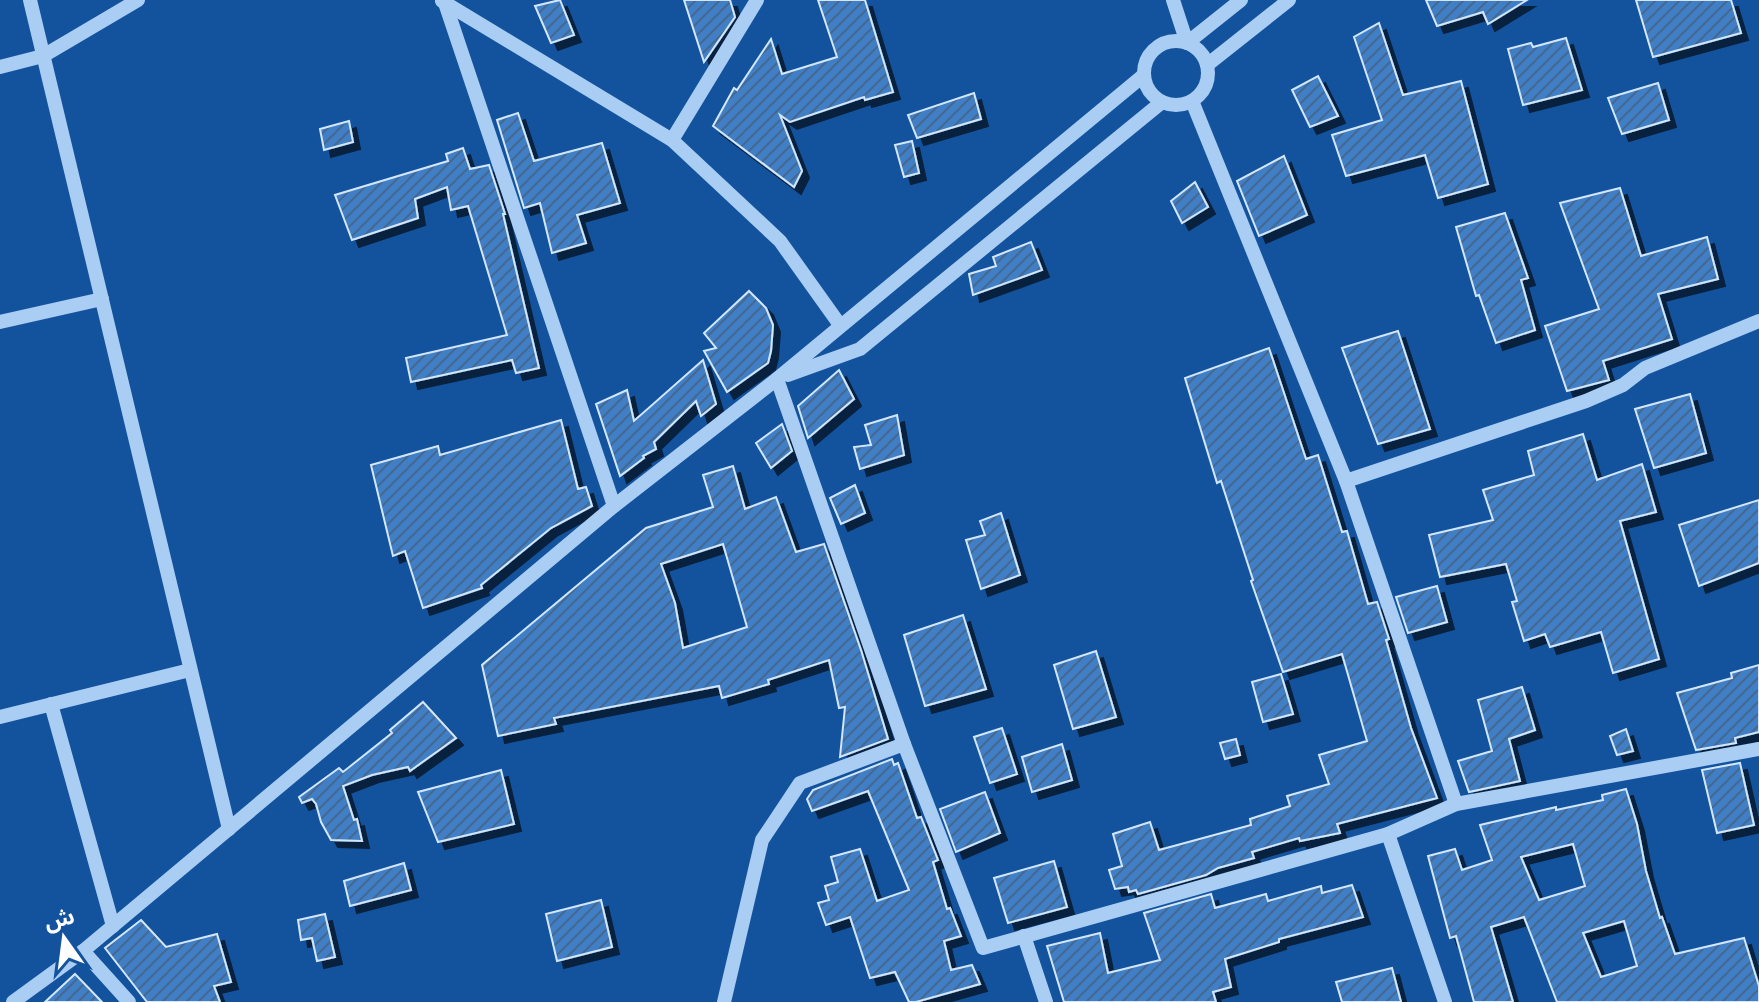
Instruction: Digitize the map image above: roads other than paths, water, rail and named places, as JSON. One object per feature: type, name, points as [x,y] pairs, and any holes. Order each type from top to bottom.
[{"type":"street","points":[[30,0],[229,829]]},
{"type":"street","points":[[0,67],[43,56],[138,0]]},
{"type":"street","points":[[672,140],[757,0]]},
{"type":"street","points":[[1173,0],[1187,43]]},
{"type":"street","points":[[1187,43],[1241,0]]},
{"type":"street","points":[[1207,65],[1289,0]]},
{"type":"street","points":[[442,2],[672,140],[780,241],[840,325]]},
{"type":"street","points":[[442,2],[614,506]]},
{"type":"street","points":[[1167,43],[1187,43],[1196,48],[1207,65],[1206,85],[1201,94],[1183,105],[1162,102],[1153,95],[1144,75],[1145,65],[1158,47],[1167,43]]},
{"type":"street","points":[[13,1002],[83,951],[614,506],[777,379],[1144,75]]},
{"type":"street","points":[[1192,101],[1346,481],[1456,804]]},
{"type":"street","points":[[777,379],[860,349],[1162,102]]},
{"type":"street","points":[[0,322],[102,299]]},
{"type":"street","points":[[1346,481],[1586,401],[1623,385],[1645,368],[1759,321]]},
{"type":"street","points":[[777,379],[904,744],[983,948],[1388,834],[1456,804],[1759,749]]},
{"type":"street","points":[[0,717],[190,670]]},
{"type":"street","points":[[51,704],[113,926]]},
{"type":"street","points":[[724,1002],[762,840],[800,783],[904,744]]},
{"type":"street","points":[[1388,834],[1445,1002]]},
{"type":"street","points":[[1024,936],[1046,1002]]},
{"type":"street","points":[[83,951],[129,1002]]}]
